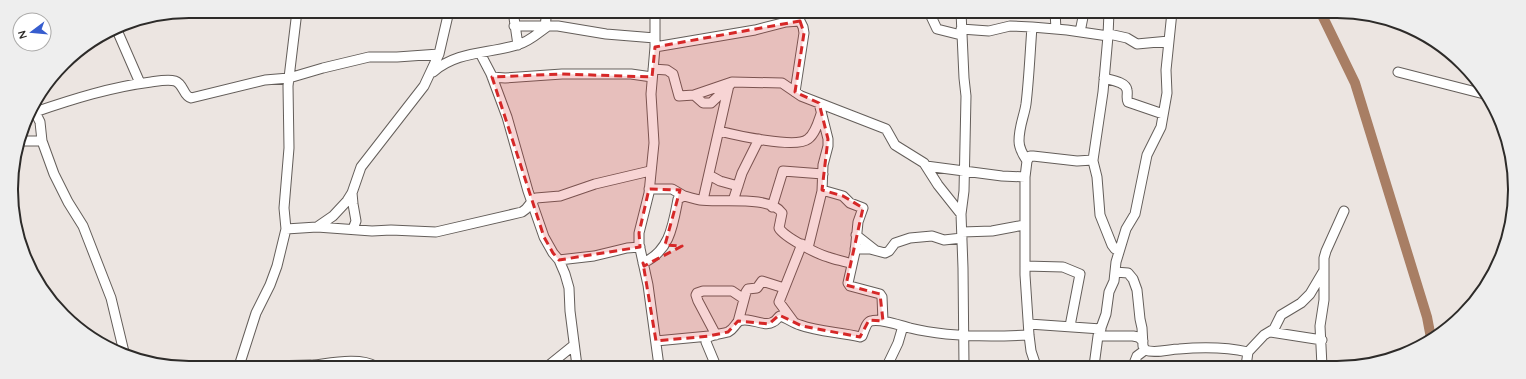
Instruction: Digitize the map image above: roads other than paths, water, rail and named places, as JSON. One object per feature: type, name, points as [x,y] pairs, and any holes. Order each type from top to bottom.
[{"type":"street","points":[[241,361],[256,313],[270,285],[277,266],[286,229],[284,208],[289,148],[289,78],[296,18]]},
{"type":"street","points":[[317,227],[333,216],[352,193],[361,167],[415,98],[430,74],[439,54],[447,18]]},
{"type":"street","points":[[513,18],[518,45]]},
{"type":"street","points":[[547,18],[547,26]]},
{"type":"street","points":[[656,18],[652,110],[654,143],[648,202],[639,233],[659,361]]},
{"type":"street","points":[[932,18],[937,29],[961,32],[989,31],[1010,26],[1056,29],[1108,35],[1127,38],[1137,44],[1169,41]]},
{"type":"street","points":[[961,18],[966,96],[965,170],[961,214],[964,361]]},
{"type":"street","points":[[1055,18],[1056,29]]},
{"type":"street","points":[[1080,32],[1083,18]]},
{"type":"street","points":[[1109,18],[1104,78],[1093,161],[1097,177],[1101,219],[1112,245],[1115,249],[1120,250]]},
{"type":"street","points":[[1095,361],[1100,332],[1106,314],[1109,292],[1114,281],[1116,262],[1126,229],[1135,214],[1146,156],[1161,127],[1167,93],[1165,78],[1171,18]]},
{"type":"street","points":[[514,26],[558,26],[655,42],[755,30],[786,22],[800,21],[804,33],[795,92]]},
{"type":"street","points":[[430,74],[447,62],[459,57],[518,45],[529,40],[547,26]]},
{"type":"street","points":[[1027,161],[1019,142],[1020,122],[1026,106],[1029,83],[1032,27]]},
{"type":"street","points":[[119,34],[140,83]]},
{"type":"street","points":[[480,53],[492,76],[512,132],[532,202],[544,237],[553,253],[559,260],[565,274],[569,288],[570,311],[576,361]]},
{"type":"street","points":[[39,108],[140,83],[168,80],[175,81],[181,85],[188,97],[191,98],[265,80],[289,78],[369,57],[439,54]]},
{"type":"street","points":[[492,76],[500,78],[562,74],[631,74],[653,73],[667,70],[673,74],[679,96],[694,95],[730,84],[782,83],[801,96],[848,116],[883,127],[888,132],[895,145],[926,166],[938,185],[961,214]]},
{"type":"street","points":[[1398,72],[1478,92]]},
{"type":"street","points":[[1104,78],[1124,85],[1127,90],[1126,100],[1128,102],[1163,114]]},
{"type":"street","points":[[694,95],[703,103],[711,103],[730,84]]},
{"type":"street","points":[[703,200],[730,84]]},
{"type":"street","points":[[819,103],[828,139],[822,190],[805,246],[784,288],[779,303],[793,321],[798,325],[860,337],[862,336],[869,322],[873,320],[883,321],[926,332],[1029,335]]},
{"type":"street","points":[[36,114],[40,122],[42,141],[54,174],[62,192],[87,235],[111,298],[123,347]]},
{"type":"street","points":[[719,131],[776,142],[803,142],[812,136],[821,114]]},
{"type":"street","points":[[733,201],[759,139]]},
{"type":"street","points":[[25,141],[42,141]]},
{"type":"street","points":[[1034,361],[1031,351],[1029,335],[1025,266],[1024,225],[1025,177],[1027,161],[1030,156],[1033,156],[1077,161],[1093,161]]},
{"type":"street","points":[[926,166],[1002,176],[1025,177]]},
{"type":"street","points":[[286,229],[317,227],[443,232],[522,212],[536,198],[560,196],[595,184],[650,171]]},
{"type":"street","points":[[772,206],[783,171],[823,174]]},
{"type":"street","points":[[709,175],[720,181],[738,186]]},
{"type":"street","points":[[649,189],[672,189],[684,196],[703,200],[756,201],[772,206],[782,213],[779,230],[785,235],[824,256],[852,264]]},
{"type":"street","points":[[822,190],[843,196],[850,203],[863,208],[858,222],[855,249],[848,284],[850,286],[880,294],[882,297],[883,321]]},
{"type":"street","points":[[352,193],[356,219],[353,229]]},
{"type":"street","points":[[643,263],[653,259],[663,247],[668,237],[678,199],[684,196]]},
{"type":"street","points":[[1322,361],[1320,326],[1324,300],[1325,254],[1344,211]]},
{"type":"street","points":[[856,235],[876,250],[883,253],[887,252],[895,243],[910,238],[932,236],[944,240],[962,235],[1024,225]]},
{"type":"street","points":[[559,260],[594,256],[627,248],[640,247]]},
{"type":"street","points":[[855,249],[876,250]]},
{"type":"street","points":[[1025,266],[1063,267],[1080,274],[1070,326]]},
{"type":"street","points":[[1247,361],[1248,352],[1264,335],[1274,329],[1281,315],[1301,303],[1310,294],[1324,270]]},
{"type":"street","points":[[1114,272],[1128,273],[1136,284],[1143,346],[1145,350]]},
{"type":"street","points":[[656,341],[712,336],[733,329],[738,322],[748,290],[757,288],[762,281],[784,288]]},
{"type":"street","points":[[712,336],[696,295],[700,291],[714,292],[721,290],[732,291],[744,299]]},
{"type":"street","points":[[738,322],[744,320],[770,324],[775,322],[780,316],[793,321]]},
{"type":"street","points":[[1029,324],[1070,326],[1100,332],[1134,336],[1143,341]]},
{"type":"street","points":[[889,361],[898,343],[902,326]]},
{"type":"street","points":[[1270,332],[1322,340]]},
{"type":"street","points":[[712,336],[706,340],[706,342],[714,361]]},
{"type":"street","points":[[554,361],[574,345]]},
{"type":"street","points":[[1145,350],[1152,352],[1179,349],[1232,349],[1248,352]]},
{"type":"street","points":[[1135,361],[1137,356],[1145,350]]},
{"type":"waterway","points":[[1323,18],[1355,83],[1427,317],[1430,333]]}]
